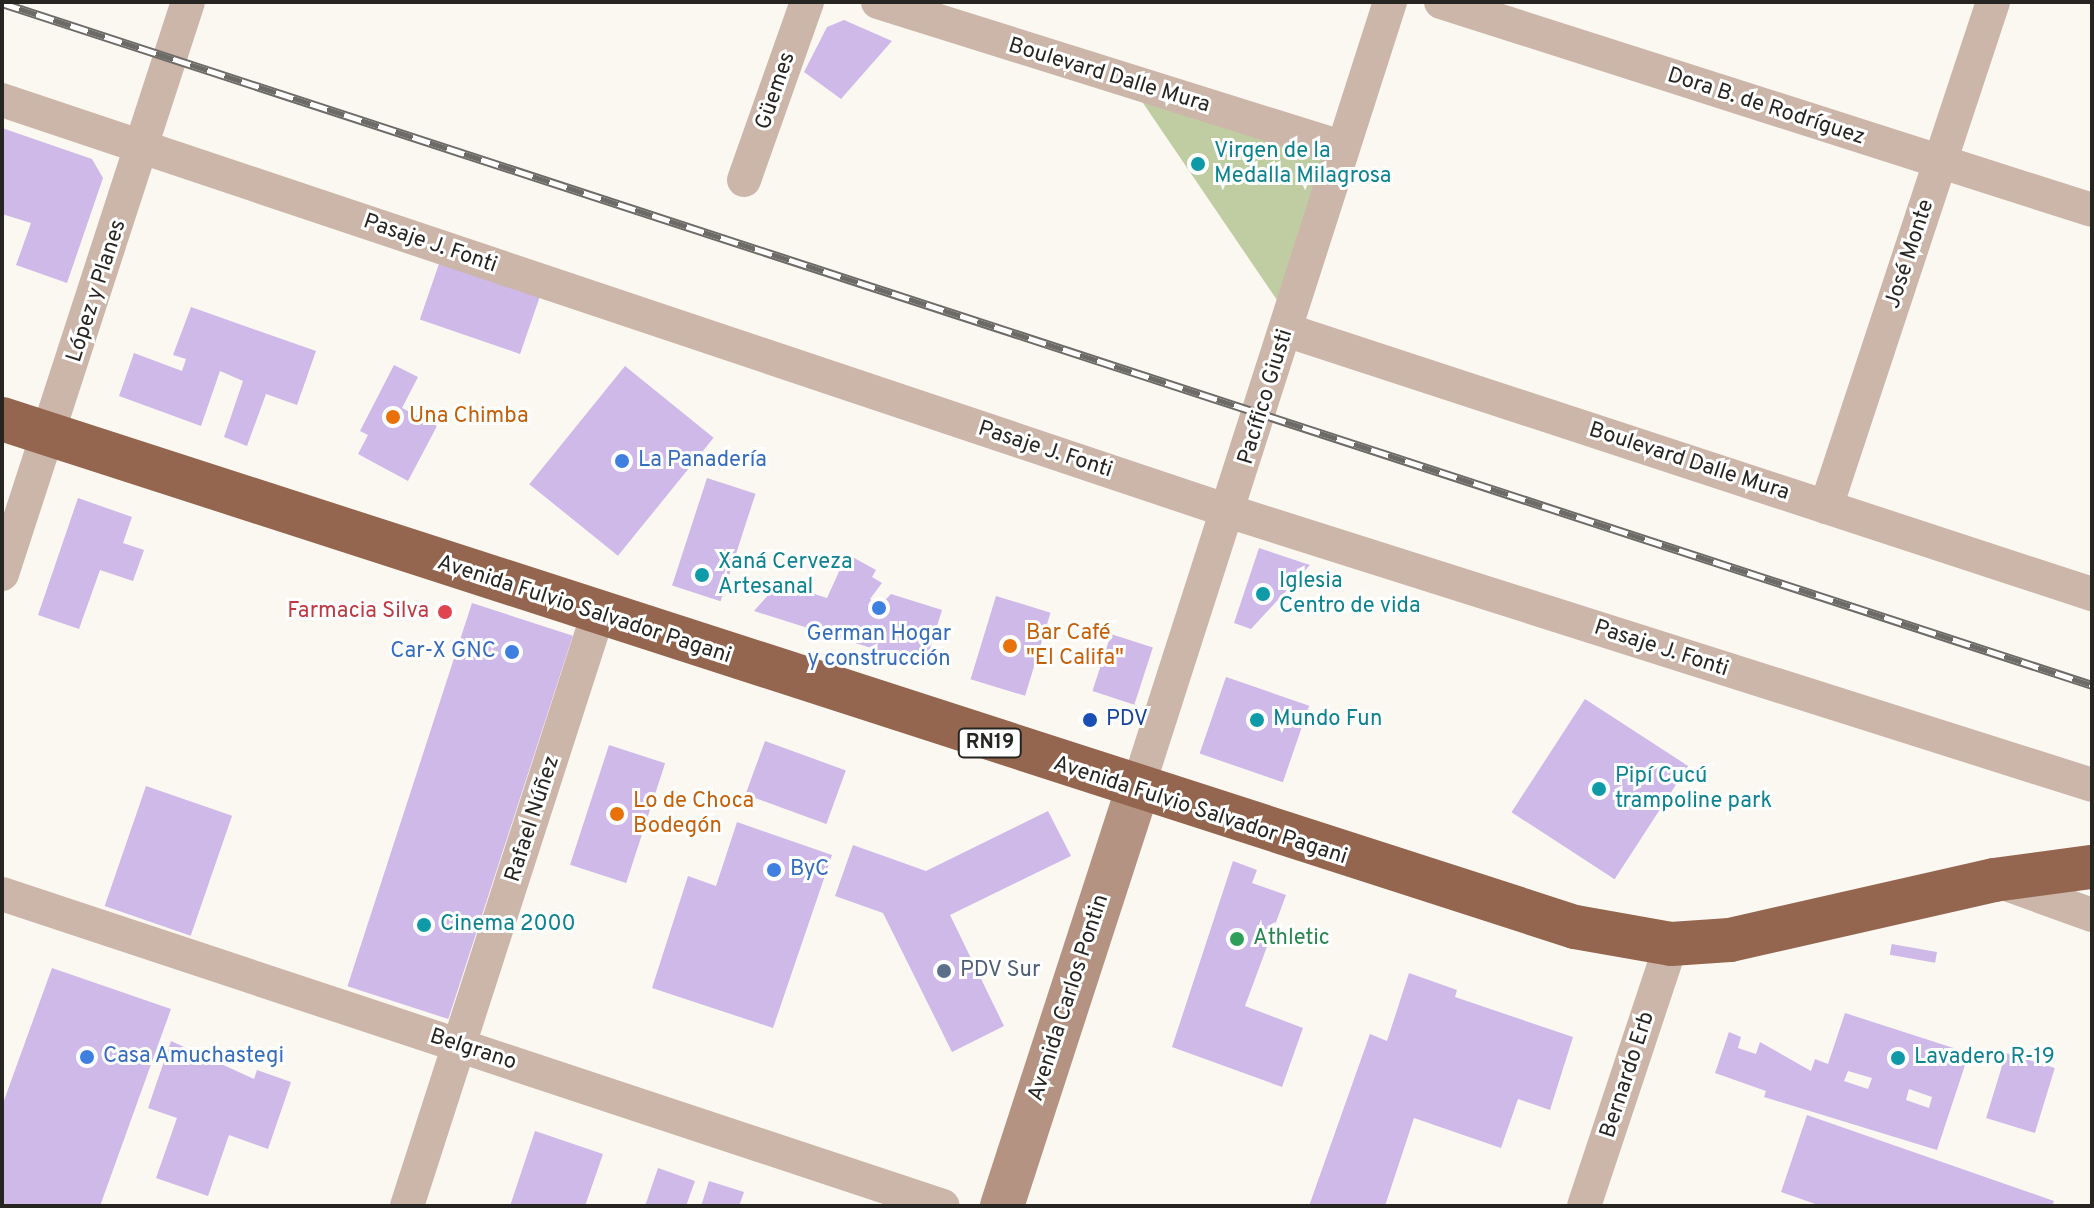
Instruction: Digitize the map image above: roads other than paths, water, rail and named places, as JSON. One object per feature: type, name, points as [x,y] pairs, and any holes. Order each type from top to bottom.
[{"type":"highway","name":"Avenida Fulvio Salvador Pagani","points":[[2,419],[1520,915],[1671,944],[1730,940],[1994,880]]},
{"type":"highway","name":"RN19","points":[[1994,880],[2092,867]]},
{"type":"main road","name":"Avenida Carlos Pontin","points":[[1002,1206],[1137,790]]},
{"type":"street","name":"López y Planes","points":[[2,574],[145,148],[188,2]]},
{"type":"street","name":"Güemes","points":[[744,180],[807,2]]},
{"type":"street","name":"Boulevard Dalle Mura","points":[[878,2],[1342,147]]},
{"type":"street","name":"Pacífico Giusti","points":[[1137,790],[1231,512],[1342,147],[1390,2]]},
{"type":"street","name":"Dora B. de Rodríguez","points":[[1441,2],[2092,210]]},
{"type":"street","name":"José Monte","points":[[1826,507],[1993,2]]},
{"type":"street","name":"Pasaje J. Fonti","points":[[2,100],[1231,512],[2092,785]]},
{"type":"street","name":"Boulevard Dalle Mura","points":[[1286,330],[2092,594]]},
{"type":"street","name":"Rafael Núñez","points":[[407,1206],[598,614]]},
{"type":"street","points":[[1994,880],[2092,915]]},
{"type":"street","name":"Belgrano","points":[[2,894],[943,1206]]},
{"type":"street","name":"Bernardo Erb","points":[[1584,1206],[1671,944]]},
{"type":"railway","points":[[2,3],[2092,685]]},
{"type":"place","name":"Virgen de la Medalla Milagrosa","points":[[1198,164]]},
{"type":"place","name":"Una Chimba","points":[[393,417]]},
{"type":"place","name":"La Panadería","points":[[622,461]]},
{"type":"place","name":"Xaná Cerveza Artesanal","points":[[702,575]]},
{"type":"place","name":"Iglesia Centro de vida","points":[[1263,594]]},
{"type":"place","name":"German Hogar y construcción","points":[[879,608]]},
{"type":"place","name":"Farmacia Silva","points":[[445,612]]},
{"type":"place","name":"Bar Café \"El Califa\"","points":[[1010,646]]},
{"type":"place","name":"Car-X GNC","points":[[512,652]]},
{"type":"place","name":"PDV","points":[[1090,720]]},
{"type":"place","name":"Mundo Fun","points":[[1257,720]]},
{"type":"place","name":"Pipí Cucú trampoline park","points":[[1599,789]]},
{"type":"place","name":"Lo de Choca Bodegón","points":[[617,814]]},
{"type":"place","name":"ByC","points":[[774,870]]},
{"type":"place","name":"Cinema 2000","points":[[424,925]]},
{"type":"place","name":"Athletic","points":[[1237,939]]},
{"type":"place","name":"PDV Sur","points":[[944,971]]},
{"type":"place","name":"Casa Amuchastegi","points":[[87,1057]]},
{"type":"place","name":"Lavadero R-19","points":[[1898,1058]]}]
